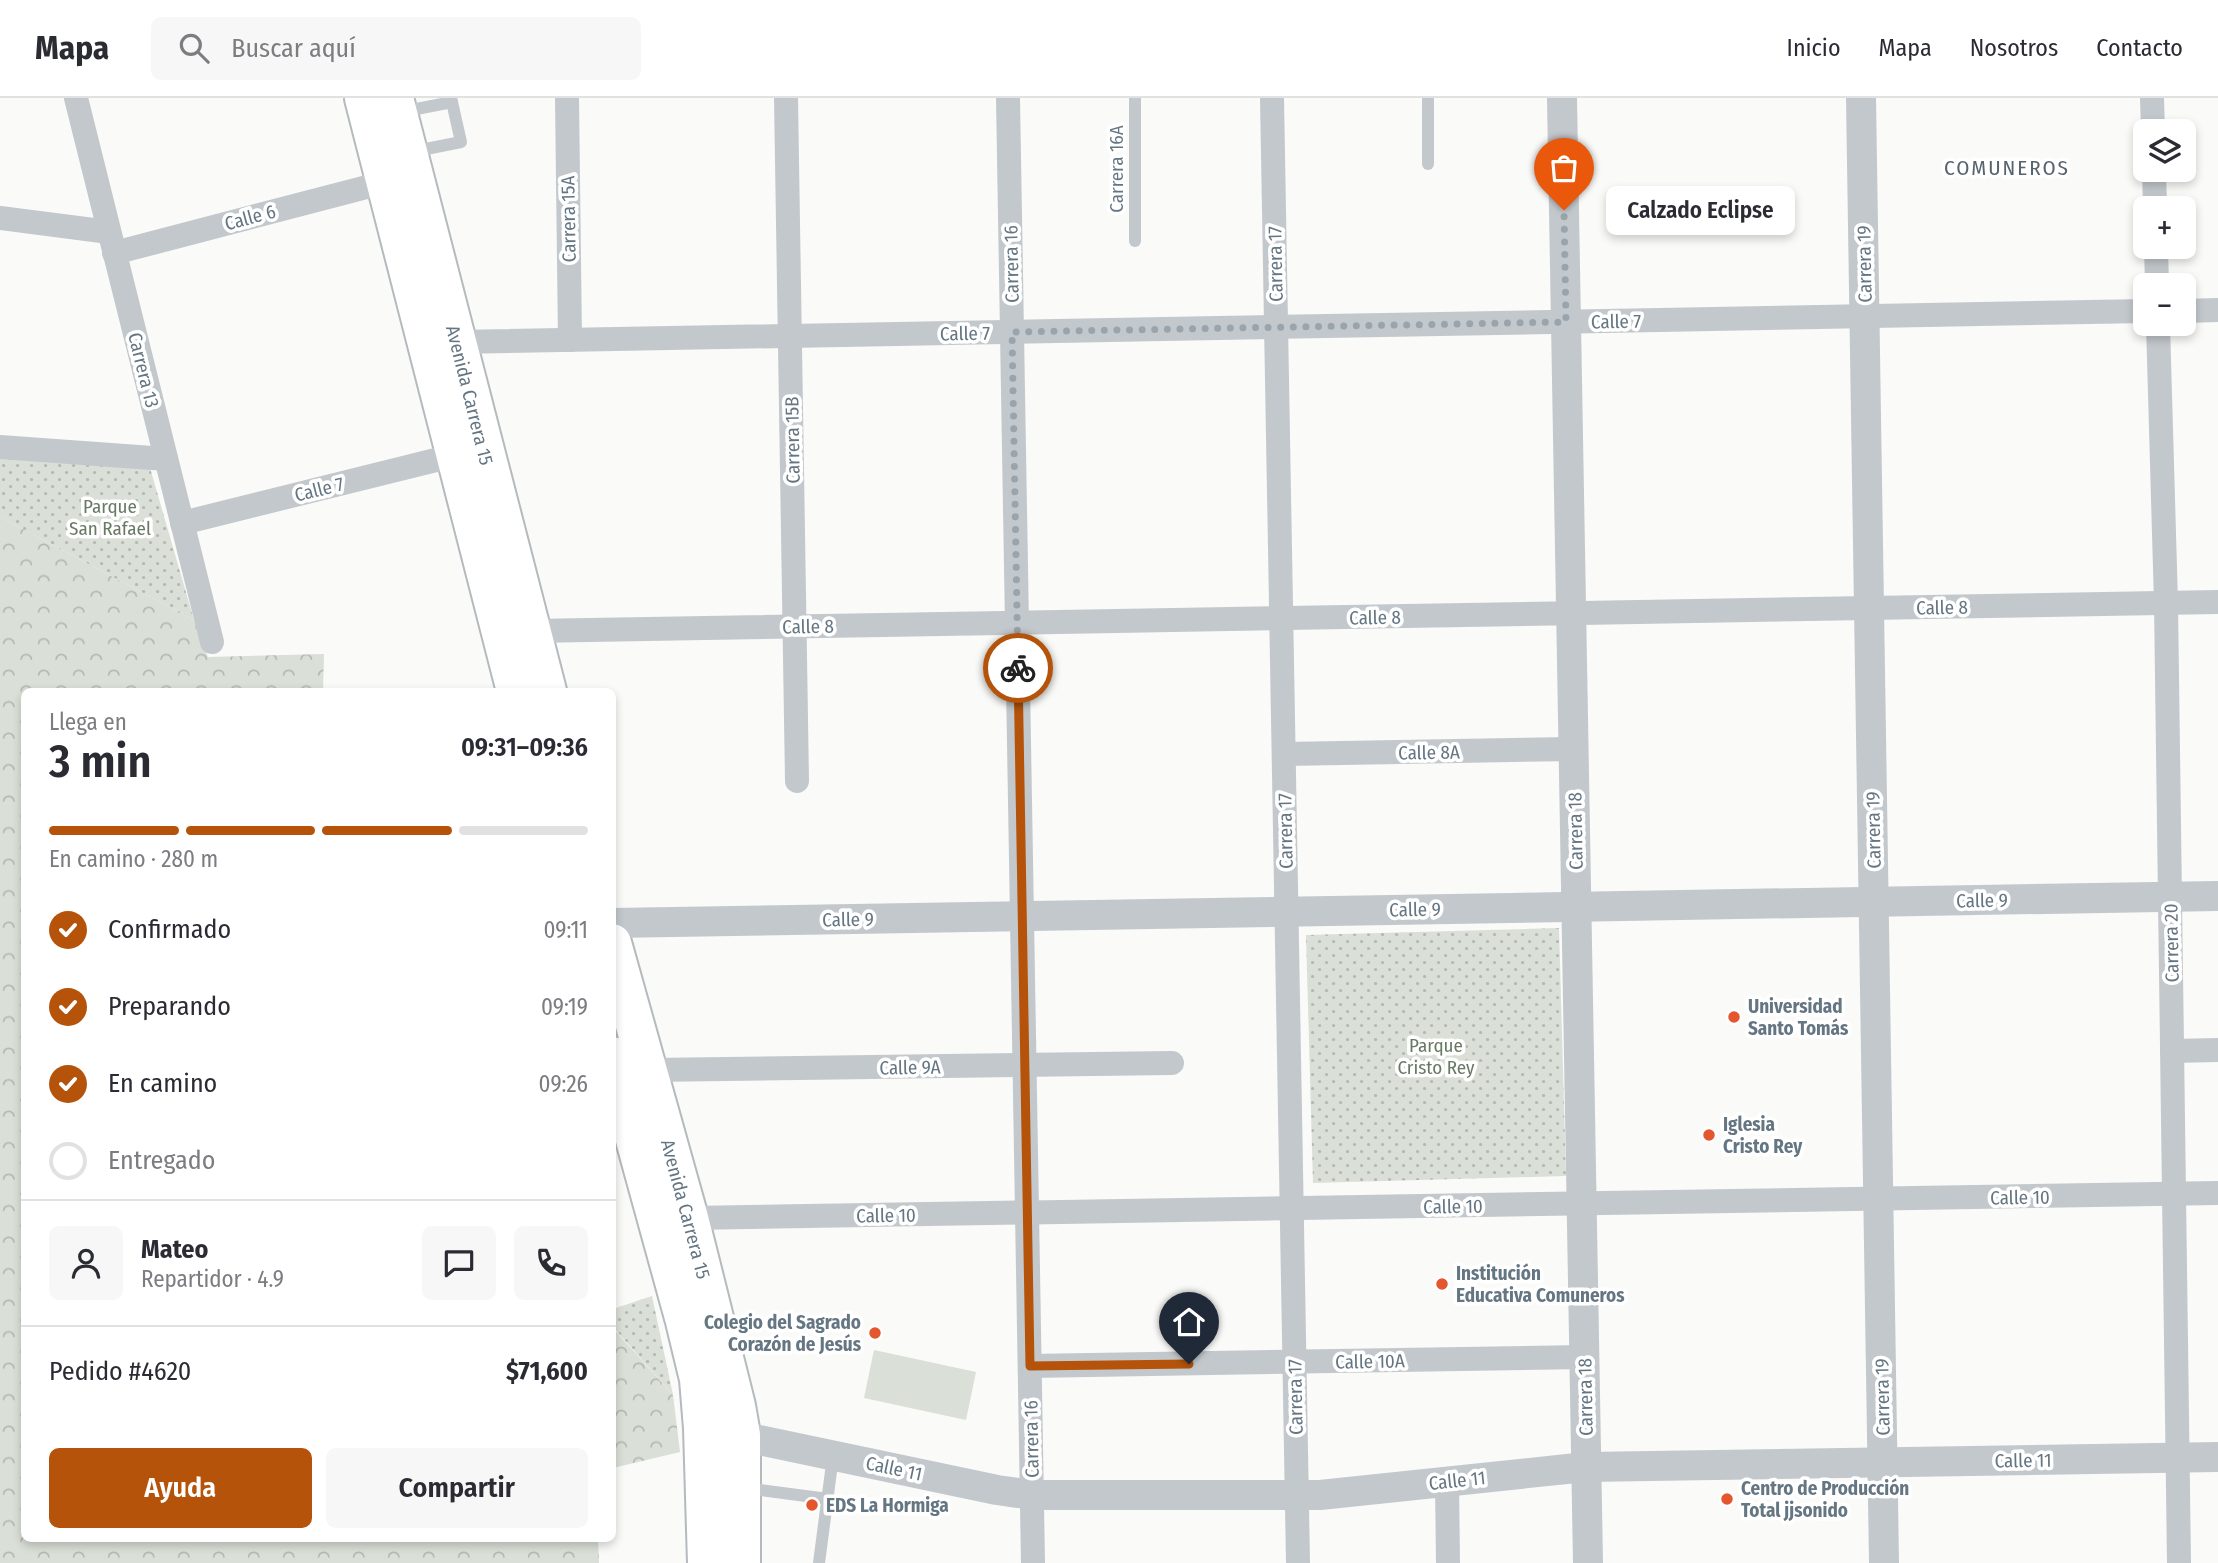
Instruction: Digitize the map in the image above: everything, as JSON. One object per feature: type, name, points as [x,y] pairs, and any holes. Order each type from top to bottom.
[{"type":"main road","name":"Avenida Carrera 15","points":[[385,103],[456,455],[515,688]]},
{"type":"main road","name":"Avenida Carrera 15","points":[[397,167],[457,342],[546,688]]},
{"type":"main road","name":"Avenida Carrera 15","points":[[616,957],[689,1219],[736,1406],[741,1435],[741,1563]]},
{"type":"main road","name":"Avenida Carrera 15","points":[[616,1071],[699,1379],[707,1563]]},
{"type":"street","name":"Carrera 13","points":[[76,98],[212,642]]},
{"type":"street","name":"Carrera 15A","points":[[566,98],[570,340]]},
{"type":"street","name":"Carrera 15B","points":[[786,98],[797,781]]},
{"type":"street","name":"Carrera 16","points":[[1008,98],[1033,1563]]},
{"type":"street","name":"Carrera 17","points":[[1272,98],[1298,1563]]},
{"type":"street","name":"Carrera 18","points":[[1562,98],[1588,1563]]},
{"type":"street","name":"Carrera 19","points":[[1861,98],[1884,1563]]},
{"type":"street","points":[[2152,98],[2153,119]]},
{"type":"street","name":"Calle 6","points":[[0,218],[112,243],[397,167]]},
{"type":"street","points":[[2196,311],[2218,310]]},
{"type":"street","name":"Calle 7","points":[[457,342],[2133,312]]},
{"type":"street","name":"Carrera 20","points":[[2158,336],[2166,603],[2179,1563]]},
{"type":"street","points":[[0,447],[166,458]]},
{"type":"street","name":"Calle 7","points":[[182,523],[456,455]]},
{"type":"street","name":"Calle 8","points":[[531,631],[2218,602]]},
{"type":"street","name":"Calle 8A","points":[[1284,754],[1573,749]]},
{"type":"street","name":"Calle 9","points":[[616,923],[2218,896]]},
{"type":"street","points":[[2172,1051],[2218,1050]]},
{"type":"street","name":"Calle 9A","points":[[649,1070],[1172,1063]]},
{"type":"street","name":"Calle 10","points":[[689,1219],[2218,1194]]},
{"type":"street","name":"Calle 10A","points":[[1030,1366],[1584,1357]]},
{"type":"street","name":"Calle 11","points":[[703,1428],[1032,1495],[1297,1496],[1587,1467],[2218,1457]]},
{"type":"street","points":[[1447,1482],[1448,1563]]},
{"type":"lane","name":"Carrera 16A","points":[[1135,98],[1135,241]]},
{"type":"lane","points":[[1427,98],[1428,164]]},
{"type":"lane","points":[[385,103],[452,100],[461,142],[397,167]]},
{"type":"lane","points":[[820,1563],[833,1456]]},
{"type":"lane","points":[[741,1487],[828,1499]]},
{"type":"green space","name":"Parque San Rafael","points":[[0,455],[150,468],[194,620],[0,517]]},
{"type":"green space","points":[[0,517],[194,620],[208,657],[324,654],[323,688],[21,688],[21,1542],[598,1542],[599,1563],[0,1563]]},
{"type":"green space","name":"Parque Cristo Rey","points":[[1559,928],[1566,1176],[1313,1183],[1306,935]]},
{"type":"green space","points":[[652,1296],[673,1395],[616,1330],[616,1308]]},
{"type":"green space","points":[[616,1331],[673,1395],[680,1452],[616,1467]]},
{"type":"green space","points":[[874,1350],[976,1372],[966,1420],[864,1398]]},
{"type":"way so far","points":[[1018,668],[1012,332],[1566,322],[1564,210]]},
{"type":"place","name":"Calzado Eclipse","points":[[1564,210]]},
{"type":"place","name":"Universidad Santo Tomás","points":[[1734,1017]]},
{"type":"place","name":"Iglesia Cristo Rey","points":[[1709,1135]]},
{"type":"place","name":"Institución Educativa Comuneros","points":[[1442,1284]]},
{"type":"place","name":"Colegio del Sagrado Corazón de Jesús","points":[[875,1333]]},
{"type":"place","name":"Centro de Producción Total jjsonido","points":[[1727,1499]]},
{"type":"place","name":"EDS La Hormiga","points":[[812,1505]]},
{"type":"district","name":"COMUNEROS","points":[[2007,168]]},
{"type":"route","points":[[1018,668],[1030,1366],[1189,1364]]}]
